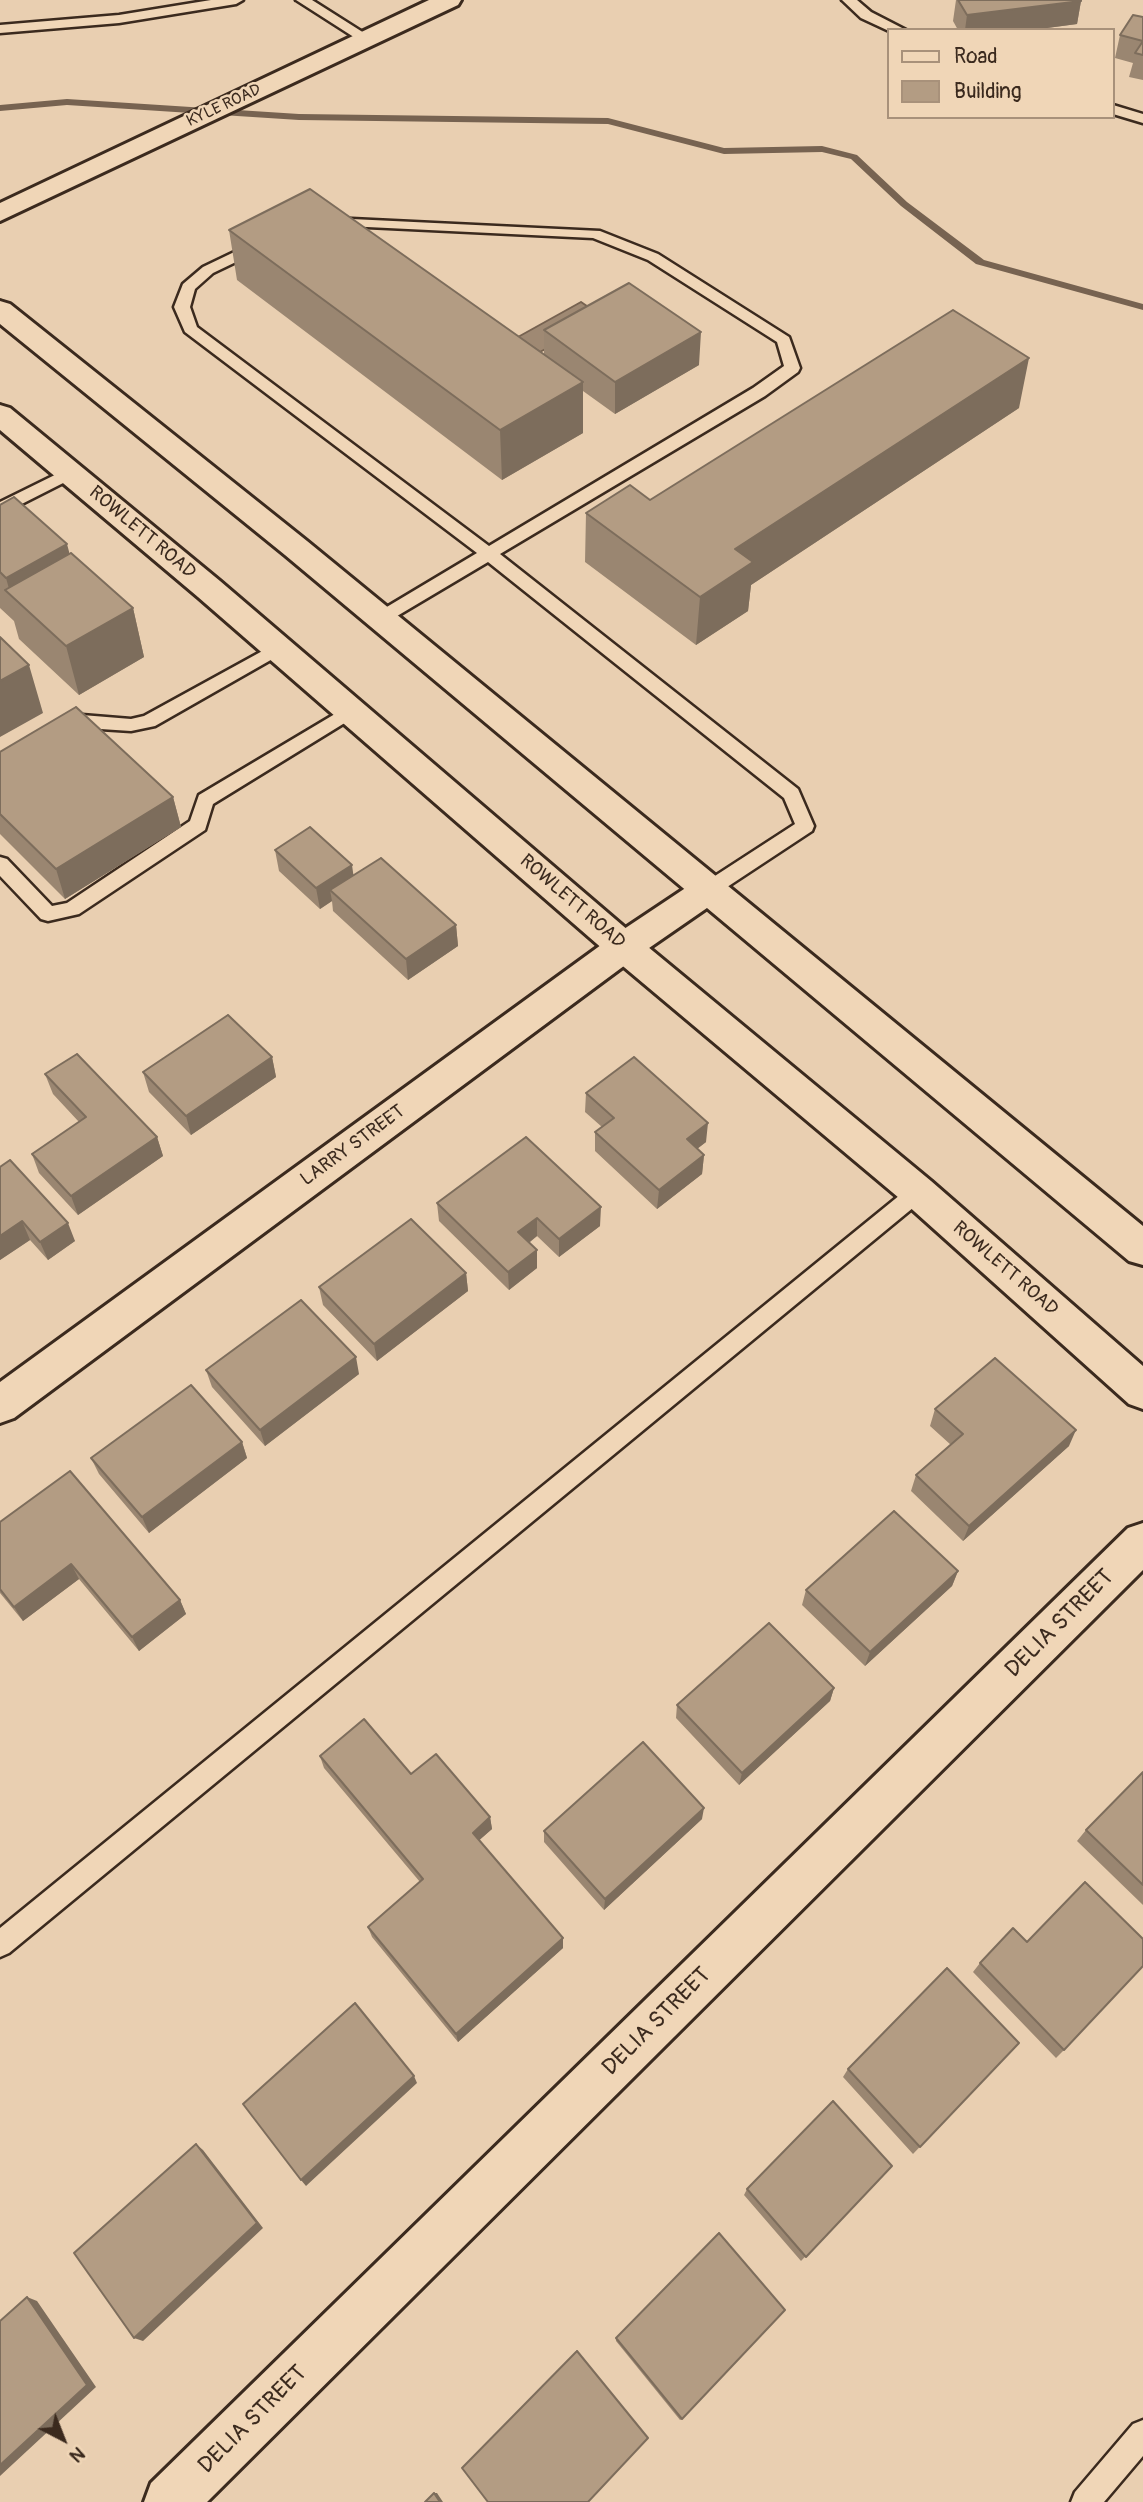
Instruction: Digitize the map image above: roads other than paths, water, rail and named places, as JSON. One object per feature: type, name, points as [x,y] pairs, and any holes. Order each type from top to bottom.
[{"type":"main road","name":"KYLE ROAD","points":[[0,213],[449,0]]},
{"type":"main road","points":[[0,310],[380,618],[1143,1249]]},
{"type":"main road","name":"ROWLETT ROAD","points":[[0,415],[71,472],[624,947],[918,1192],[1143,1391]]},
{"type":"main road","name":"LARRY STREET","points":[[0,1405],[624,947],[708,890]]},
{"type":"main road","name":"DELIA STREET","points":[[170,2502],[1143,1542]]},
{"type":"lane","points":[[0,29],[119,19],[236,0]]},
{"type":"lane","points":[[303,0],[365,38]]},
{"type":"lane","points":[[849,0],[866,15],[895,28]]},
{"type":"lane","points":[[1115,110],[1143,119]]},
{"type":"lane","points":[[315,222],[595,234],[653,257],[784,340],[792,368],[759,392],[380,618]]},
{"type":"lane","points":[[268,241],[208,271],[188,287],[182,307],[190,329],[489,554],[792,794],[805,826],[708,890]]},
{"type":"lane","points":[[0,509],[71,472]]},
{"type":"lane","points":[[47,741],[82,722],[131,725],[149,721],[277,649]]},
{"type":"lane","points":[[0,864],[48,914],[72,909],[198,825],[205,800],[350,711]]},
{"type":"lane","points":[[0,1944],[918,1192]]},
{"type":"lane","points":[[1085,2502],[1143,2434]]},
{"type":"waterway","points":[[0,108],[67,102],[299,117],[608,121],[724,151],[822,149],[854,157],[904,204],[980,262],[1143,307]]}]
